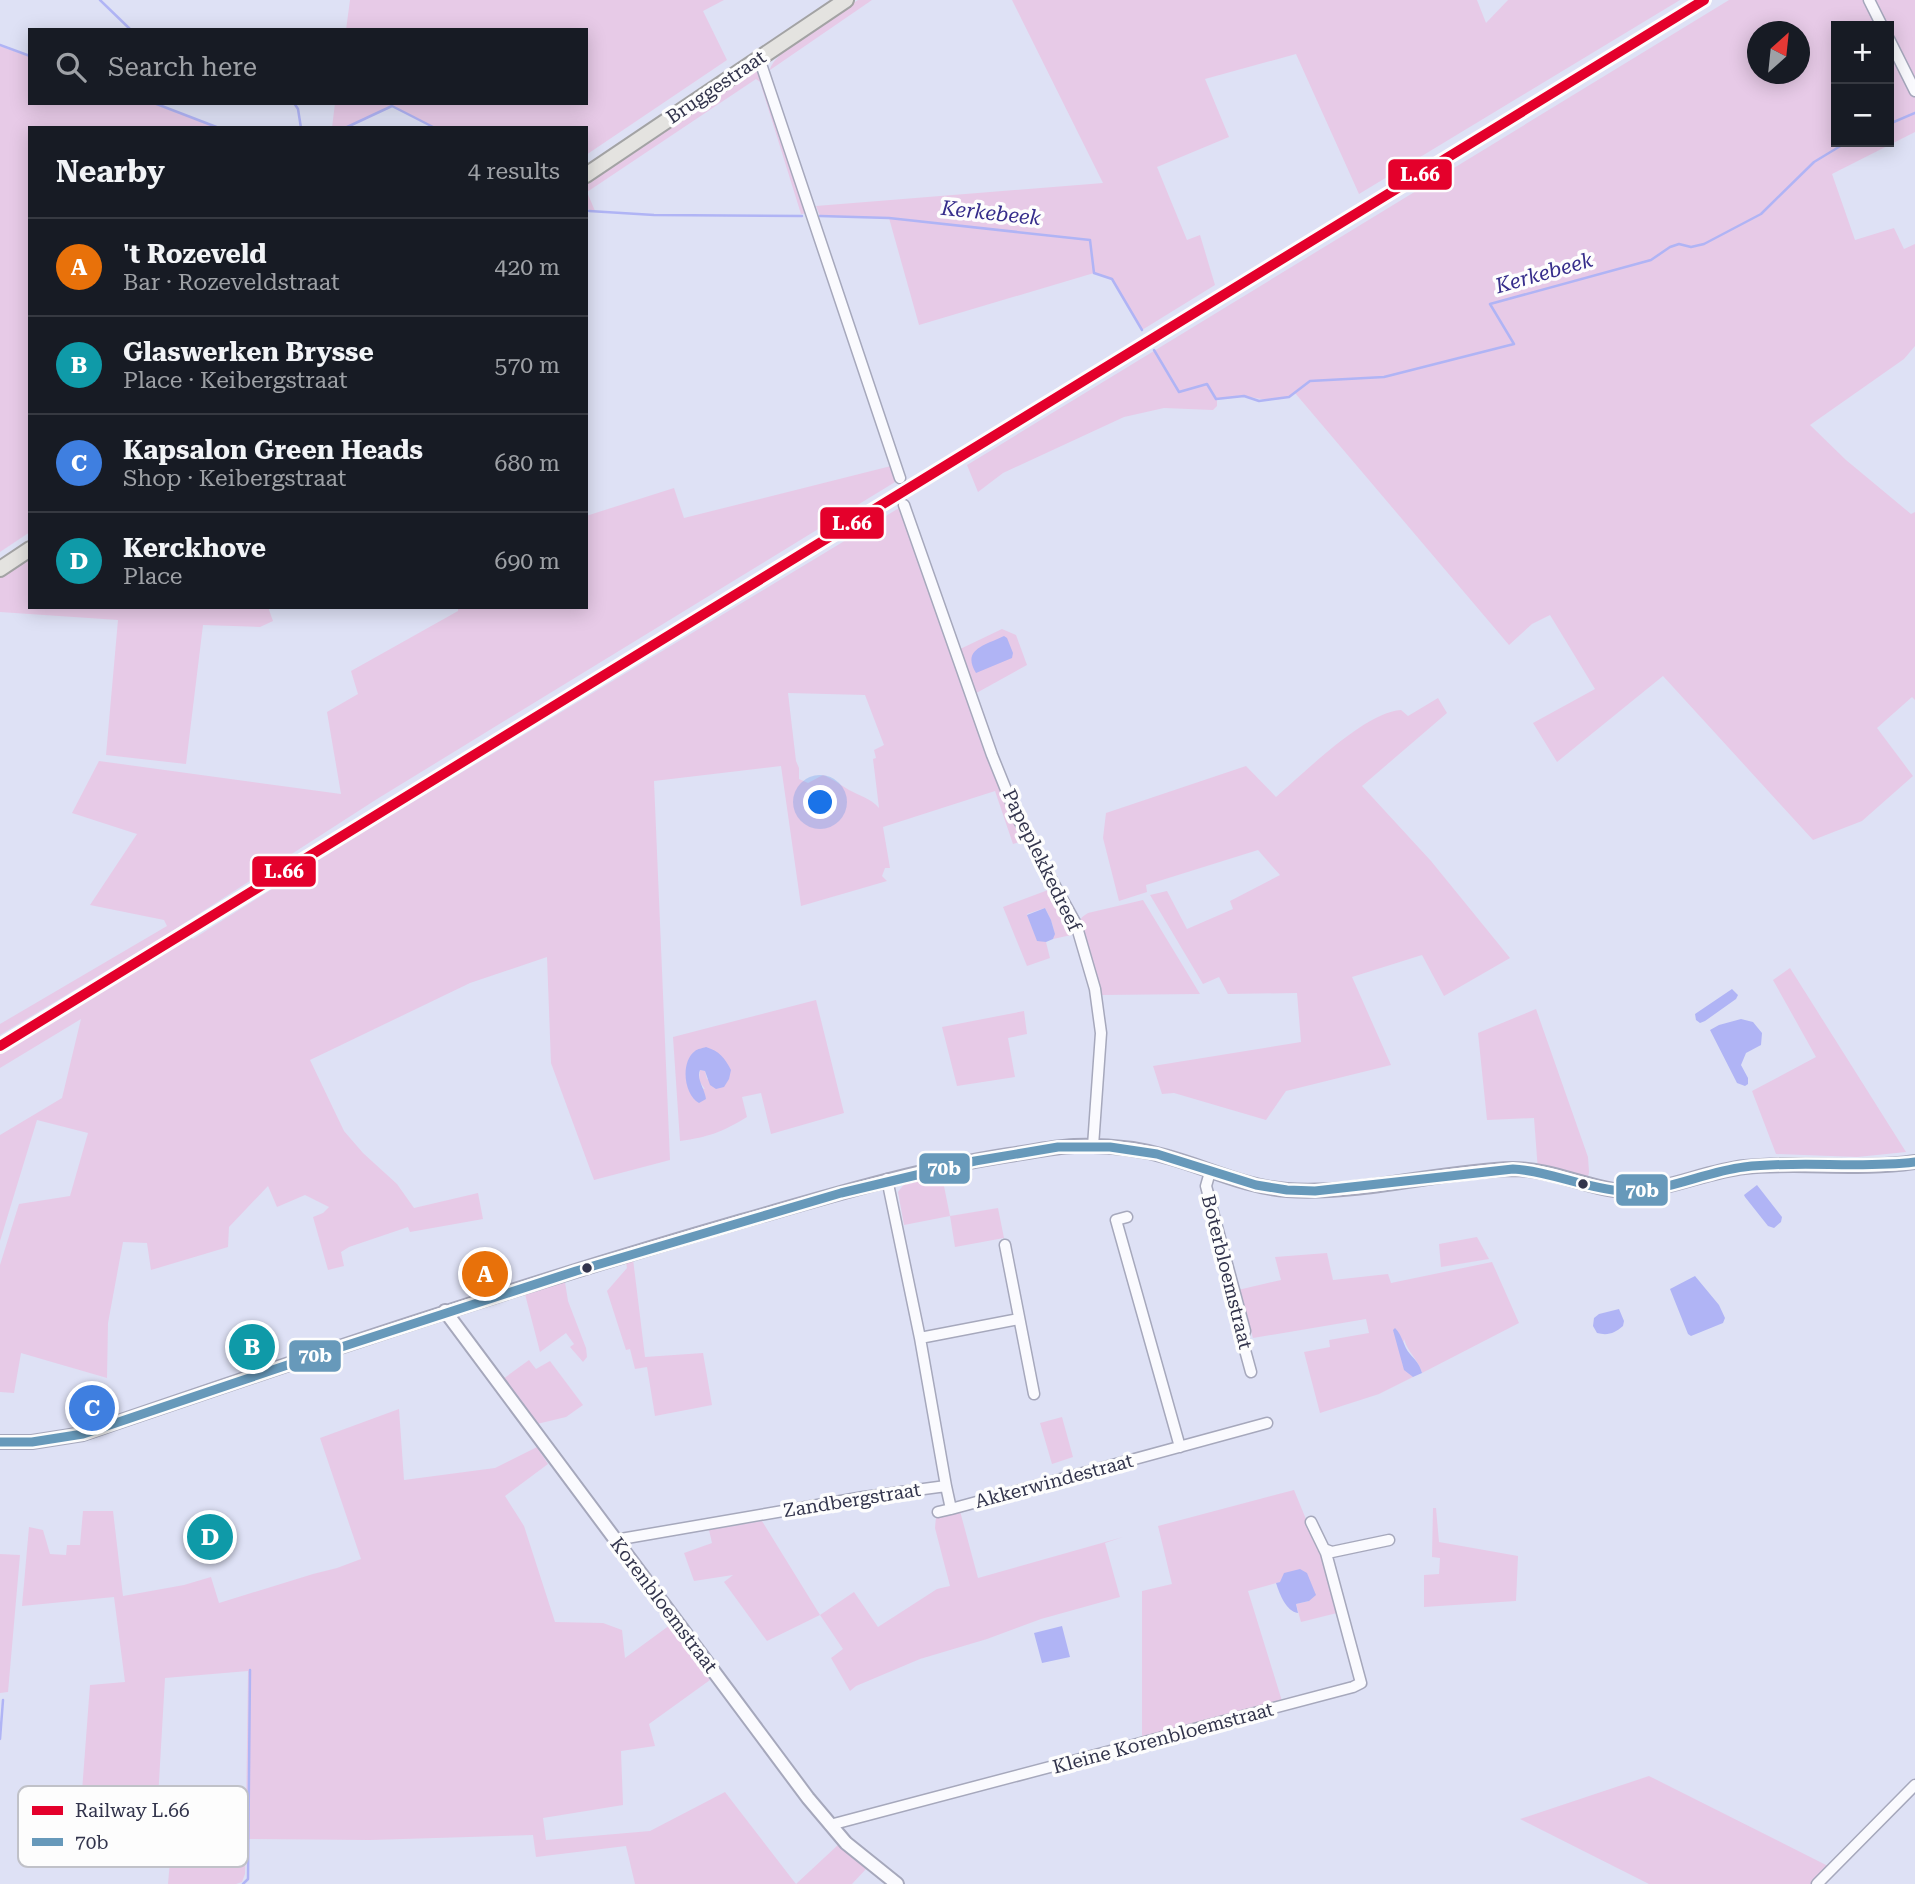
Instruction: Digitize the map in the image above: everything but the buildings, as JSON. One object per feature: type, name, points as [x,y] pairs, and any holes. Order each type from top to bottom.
[{"type":"main road","name":"Bruggestraat","points":[[588,174],[846,0]]},
{"type":"main road","points":[[0,569],[28,550]]},
{"type":"street","points":[[1869,0],[1880,21]]},
{"type":"street","points":[[1894,49],[1915,91]]},
{"type":"street","points":[[759,58],[900,478]]},
{"type":"street","name":"Papeplekkedreef","points":[[904,505],[979,720],[1012,804],[1076,924],[1095,989],[1100,1024],[1093,1146]]},
{"type":"street","points":[[0,1442],[32,1443],[83,1434],[445,1311],[628,1254],[887,1179],[989,1158],[1063,1147],[1093,1146],[1149,1152],[1265,1187],[1296,1190],[1328,1190],[1494,1171],[1532,1170],[1633,1192],[1713,1172],[1747,1167],[1808,1164],[1856,1168],[1915,1162]]},
{"type":"street","name":"Boterbloemstraat","points":[[1210,1172],[1206,1186],[1245,1332],[1242,1339],[1251,1371]]},
{"type":"street","name":"Zandbergstraat","points":[[615,1540],[864,1497],[946,1486],[920,1338],[887,1179]]},
{"type":"street","points":[[1127,1217],[1116,1220],[1180,1447]]},
{"type":"street","points":[[1005,1245],[1034,1394]]},
{"type":"street","name":"Korenbloemstraat","points":[[445,1311],[759,1734],[831,1825],[866,1860],[897,1884]]},
{"type":"street","points":[[920,1338],[1019,1319]]},
{"type":"street","name":"Akkerwindestraat","points":[[946,1486],[951,1509],[1267,1423]]},
{"type":"street","name":"Zandbergstraat","points":[[938,1512],[951,1509]]},
{"type":"street","points":[[1311,1522],[1324,1549],[1332,1552],[1389,1539]]},
{"type":"street","name":"Kleine Korenbloemstraat","points":[[831,1825],[1353,1688],[1361,1683],[1324,1549]]},
{"type":"street","points":[[1818,1884],[1915,1785]]},
{"type":"shaded area","points":[[350,0],[724,0],[703,11],[727,60],[588,154],[588,126],[431,126],[392,107],[349,126],[332,126],[335,105],[588,105],[588,28],[346,28]]},
{"type":"shaded area","points":[[858,0],[872,0],[770,70],[774,62],[795,42]]},
{"type":"shaded area","points":[[1012,0],[1477,0],[1486,23],[1508,0],[1680,0],[1359,194],[1296,54],[1205,79],[1229,137],[1157,167],[1187,240],[1200,235],[1215,285],[1142,330],[1112,279],[1094,273],[919,325],[889,218],[820,216],[816,206],[1103,183]]},
{"type":"shaded area","points":[[1729,0],[1915,0],[1915,132],[1894,143],[1894,21],[1831,21],[1831,147],[1885,147],[1832,174],[1855,240],[1894,228],[1904,249],[1915,244],[1915,346],[1904,359],[1810,425],[1846,460],[1911,514],[1915,512],[1915,700],[1912,697],[1877,728],[1913,776],[1862,821],[1813,840],[1663,676],[1557,762],[1533,723],[1595,689],[1550,615],[1532,624],[1509,645],[1295,393],[1276,400],[1242,396],[1217,399],[1217,406],[1213,410],[1164,408],[1124,417],[1003,473],[978,492],[967,465]]},
{"type":"shaded area","points":[[0,46],[28,56],[28,105],[156,105],[213,126],[28,126],[28,533],[0,552]]},
{"type":"shaded area","points":[[757,70],[761,72],[809,213],[801,214],[760,82],[756,79],[588,191],[588,182]]},
{"type":"shaded area","points":[[588,194],[595,211],[588,209]]},
{"type":"shaded area","points":[[895,465],[900,479],[377,799],[166,935],[0,1035],[0,1024],[167,926],[164,920],[90,905],[137,834],[72,813],[99,761],[341,794],[327,712],[358,694],[351,671],[458,609],[588,609],[588,515],[674,488],[684,518]]},
{"type":"shaded area","points":[[904,505],[956,651],[1002,629],[1016,635],[1027,665],[971,696],[1031,839],[1013,844],[995,791],[883,827],[890,868],[885,868],[882,876],[887,881],[801,906],[781,766],[654,781],[670,1160],[594,1180],[551,1063],[547,957],[470,983],[310,1060],[344,1131],[363,1153],[397,1184],[414,1208],[478,1193],[483,1219],[410,1232],[408,1227],[349,1247],[341,1252],[344,1266],[328,1270],[313,1217],[329,1207],[305,1195],[277,1207],[268,1186],[229,1227],[228,1247],[151,1270],[147,1243],[123,1242],[108,1323],[107,1378],[21,1353],[14,1393],[0,1392],[0,1265],[19,1204],[70,1196],[88,1133],[37,1120],[0,1241],[0,1135],[62,1098],[81,1019],[0,1068],[0,1054],[190,936],[193,939],[363,832]],"holes":[[[788,693],[865,695],[884,745],[874,750],[876,758],[873,759],[879,808],[868,799],[823,775],[808,783],[799,779]]]},
{"type":"shaded area","points":[[28,558],[28,609],[269,609],[273,621],[260,627],[203,625],[186,764],[106,755],[118,620],[0,612],[0,577]]},
{"type":"shaded area","points":[[1438,698],[1447,713],[1362,786],[1431,861],[1510,958],[1444,996],[1422,955],[1352,977],[1391,1065],[1286,1091],[1266,1120],[1174,1093],[1162,1094],[1153,1066],[1301,1042],[1297,993],[1228,994],[1219,977],[1203,984],[1150,895],[1167,891],[1187,929],[1233,909],[1230,901],[1280,875],[1258,850],[1146,885],[1147,892],[1119,901],[1103,838],[1106,813],[1246,766],[1276,797],[1318,759],[1370,721],[1386,713],[1401,710],[1408,716]]},
{"type":"shaded area","points":[[1056,887],[1076,934],[1053,939],[1051,919],[1045,908],[1027,914],[1037,940],[1046,942],[1050,958],[1027,966],[1003,907]]},
{"type":"shaded area","points":[[1143,900],[1200,994],[1102,995],[1085,946],[1080,921],[1088,913]]},
{"type":"shaded area","points":[[1790,968],[1906,1152],[1857,1157],[1776,1154],[1752,1091],[1816,1057],[1773,980]]},
{"type":"shaded area","points":[[816,1000],[844,1113],[771,1134],[761,1093],[742,1097],[747,1117],[715,1133],[680,1141],[673,1037]],"holes":[[[689,1058],[729,1079],[707,1079],[705,1071],[700,1070],[699,1081],[705,1089],[687,1084]]]},
{"type":"shaded area","points":[[1536,1009],[1588,1157],[1587,1183],[1538,1171],[1534,1118],[1487,1120],[1478,1033]]},
{"type":"shaded area","points":[[1024,1011],[1027,1034],[1008,1038],[1015,1077],[957,1086],[942,1027]]},
{"type":"shaded area","points":[[942,1176],[950,1216],[904,1225],[898,1192],[904,1184]]},
{"type":"shaded area","points":[[998,1208],[1004,1238],[955,1247],[950,1216]]},
{"type":"shaded area","points":[[1477,1237],[1489,1259],[1441,1267],[1439,1244]]},
{"type":"shaded area","points":[[1327,1253],[1333,1280],[1388,1274],[1391,1283],[1492,1262],[1519,1323],[1422,1373],[1404,1339],[1402,1360],[1413,1377],[1379,1394],[1320,1413],[1304,1352],[1330,1347],[1329,1340],[1369,1333],[1366,1319],[1253,1338],[1238,1290],[1281,1280],[1275,1257]]},
{"type":"shaded area","points":[[633,1259],[645,1357],[703,1353],[712,1405],[655,1416],[647,1367],[635,1369],[607,1291],[627,1268],[626,1262]]},
{"type":"shaded area","points":[[565,1282],[568,1301],[586,1348],[587,1357],[583,1362],[570,1347],[574,1344],[566,1333],[540,1352],[525,1294]]},
{"type":"shaded area","points":[[529,1360],[536,1369],[550,1361],[583,1405],[566,1417],[537,1424],[503,1379]]},
{"type":"shaded area","points":[[399,1409],[404,1480],[495,1468],[537,1447],[548,1464],[505,1496],[524,1526],[555,1622],[603,1623],[622,1630],[625,1658],[670,1625],[710,1680],[649,1724],[655,1746],[621,1751],[623,1805],[543,1818],[546,1840],[650,1831],[725,1792],[796,1884],[635,1884],[626,1846],[536,1857],[533,1835],[370,1840],[248,1839],[248,1671],[165,1678],[159,1786],[82,1786],[90,1685],[125,1682],[114,1597],[22,1606],[29,1527],[43,1530],[50,1554],[66,1555],[67,1545],[80,1545],[83,1511],[113,1511],[123,1596],[184,1585],[211,1577],[219,1603],[337,1568],[361,1559],[320,1438]]},
{"type":"shaded area","points":[[1062,1417],[1073,1457],[1052,1464],[1040,1423]]},
{"type":"shaded area","points":[[1294,1490],[1320,1553],[1337,1613],[1301,1622],[1296,1604],[1309,1601],[1280,1582],[1248,1591],[1282,1701],[1142,1741],[1142,1591],[1172,1584],[1158,1526]]},
{"type":"shaded area","points":[[1433,1508],[1436,1508],[1439,1542],[1518,1556],[1516,1601],[1424,1607],[1424,1575],[1439,1574],[1440,1558],[1432,1557]]},
{"type":"shaded area","points":[[960,1511],[978,1578],[1123,1537],[1105,1543],[1120,1597],[1041,1619],[920,1659],[850,1691],[831,1658],[843,1649],[820,1615],[854,1592],[878,1627],[937,1589],[950,1586],[935,1528],[936,1517]]},
{"type":"shaded area","points":[[762,1521],[820,1615],[767,1641],[724,1582],[733,1575],[694,1581],[684,1553],[712,1543],[709,1530]]},
{"type":"shaded area","points":[[0,1554],[20,1555],[8,1692],[0,1693]]},
{"type":"shaded area","points":[[1649,1776],[1830,1867],[1811,1884],[1649,1884],[1520,1819]]},
{"type":"shaded area","points":[[839,1844],[866,1869],[852,1884],[796,1884]]},
{"type":"shaded area","points":[[169,1867],[245,1867],[242,1882],[236,1884],[168,1884]]},
{"type":"water","points":[[1004,636],[1013,653],[1012,658],[976,673],[972,665],[974,653],[983,645]]},
{"type":"water","points":[[1045,908],[1055,934],[1053,939],[1046,942],[1037,941],[1027,915]]},
{"type":"water","points":[[1732,989],[1738,995],[1736,999],[1705,1021],[1700,1023],[1696,1020],[1695,1014]]},
{"type":"water","points":[[1741,1019],[1753,1022],[1762,1033],[1761,1045],[1746,1053],[1741,1065],[1748,1078],[1748,1084],[1745,1086],[1737,1083],[1710,1030]]},
{"type":"water","points":[[706,1047],[721,1056],[731,1070],[724,1087],[716,1089],[710,1085],[705,1071],[700,1070],[699,1077],[706,1099],[699,1103],[687,1086],[686,1070],[690,1056],[696,1050]]},
{"type":"water","points":[[1757,1185],[1782,1217],[1781,1222],[1774,1228],[1768,1226],[1744,1195]]},
{"type":"water","points":[[1695,1276],[1719,1305],[1725,1318],[1723,1323],[1691,1336],[1670,1289]]},
{"type":"water","points":[[1619,1309],[1624,1321],[1623,1326],[1611,1333],[1597,1333],[1593,1326],[1594,1318]]},
{"type":"water","points":[[1395,1328],[1422,1373],[1413,1377],[1404,1370],[1393,1330]]},
{"type":"water","points":[[1300,1569],[1307,1573],[1316,1595],[1309,1601],[1296,1604],[1298,1613],[1287,1606],[1276,1583],[1280,1582],[1284,1573]]},
{"type":"water","points":[[1062,1626],[1070,1657],[1042,1663],[1034,1633]]},
{"type":"waterway","points":[[100,0],[129,28]]},
{"type":"waterway","name":"Kerkebeek","points":[[0,45],[28,55]]},
{"type":"waterway","name":"Kerkebeek","points":[[159,105],[214,126]]},
{"type":"waterway","points":[[295,105],[301,126]]},
{"type":"waterway","name":"Kerkebeek","points":[[349,126],[392,106],[431,126]]},
{"type":"waterway","name":"Kerkebeek","points":[[1894,122],[1915,113]]},
{"type":"waterway","name":"Kerkebeek","points":[[1154,350],[1179,392],[1207,384],[1216,399],[1244,396],[1259,401],[1289,397],[1310,381],[1384,377],[1514,344],[1490,304],[1651,260],[1679,244],[1691,247],[1704,244],[1761,214],[1814,162],[1839,147]]},
{"type":"waterway","name":"Kerkebeek","points":[[589,211],[654,215],[802,216]]},
{"type":"waterway","name":"Kerkebeek","points":[[820,216],[889,218],[1090,240],[1094,273],[1112,279],[1142,330]]},
{"type":"waterway","points":[[243,1884],[248,1879],[250,1670]]},
{"type":"waterway","points":[[0,1739],[3,1700]]},
{"type":"rail line","name":"L.66","points":[[0,1046],[1704,0]]},
{"type":"transit line","name":"70b","points":[[0,1442],[32,1442],[83,1434],[576,1271],[841,1193],[975,1161],[1058,1147],[1110,1147],[1157,1154],[1256,1185],[1315,1191],[1513,1169],[1609,1190],[1639,1191],[1744,1167],[1915,1162]]},
{"type":"place","name":"'t Rozeveld","points":[[485,1274]]},
{"type":"place","name":"Glaswerken Brysse","points":[[252,1347]]},
{"type":"place","name":"Kapsalon Green Heads","points":[[92,1408]]},
{"type":"place","name":"Kerckhove","points":[[210,1537]]}]
